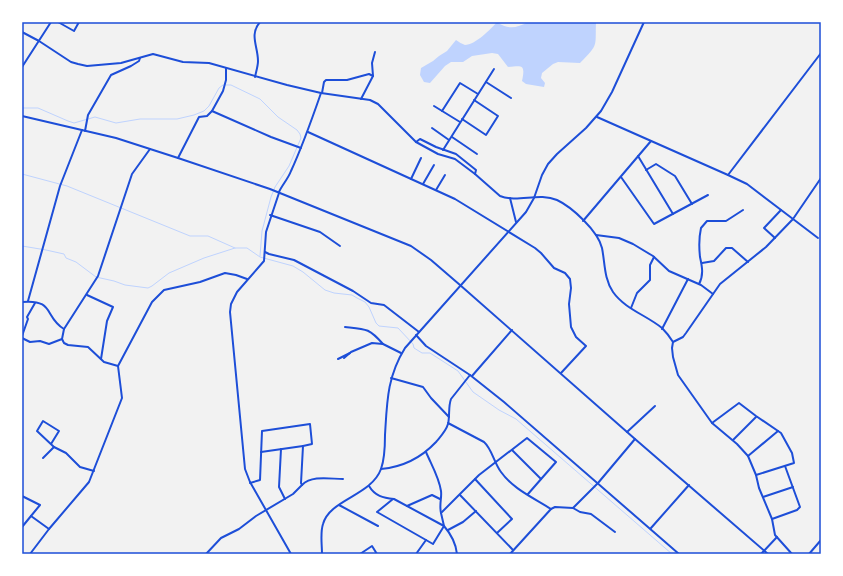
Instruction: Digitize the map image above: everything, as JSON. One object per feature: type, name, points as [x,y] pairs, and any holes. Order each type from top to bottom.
[{"type":"street","points":[[22,67],[51,22]]},
{"type":"street","points":[[58,22],[74,31],[79,22]]},
{"type":"street","points":[[255,77],[258,63],[254,38],[255,28],[260,22]]},
{"type":"street","points":[[322,554],[321,539],[323,524],[331,511],[369,486],[381,469],[384,457],[387,404],[391,378],[401,353],[530,207],[542,175],[548,164],[597,117],[612,92],[644,22]]},
{"type":"street","points":[[22,32],[39,41],[71,62],[87,66],[121,63],[153,54],[183,62],[209,63],[255,77],[322,93],[370,100],[378,104],[416,142],[438,154],[455,159],[495,192],[505,198],[548,197],[565,205],[584,221],[596,235],[602,248],[606,277],[613,292],[624,304],[662,329],[673,342],[673,357],[678,375],[712,423],[722,433],[733,440],[748,456],[772,519],[777,537],[792,554]]},
{"type":"street","points":[[361,99],[373,76],[372,63],[375,52]]},
{"type":"street","points":[[728,175],[821,53]]},
{"type":"street","points":[[28,301],[60,186],[84,130],[88,115],[111,75],[131,66],[139,61],[140,58]]},
{"type":"street","points":[[178,158],[199,117],[207,116],[212,111],[223,91],[226,80],[226,68]]},
{"type":"street","points":[[443,150],[494,70]]},
{"type":"street","points":[[291,554],[250,483],[244,469],[230,312],[231,304],[237,292],[264,261],[266,232],[278,192],[290,173],[308,132],[322,93],[324,82],[326,80],[347,80],[369,74],[373,76]]},
{"type":"street","points":[[486,82],[511,98]]},
{"type":"street","points":[[442,111],[460,83],[478,94]]},
{"type":"street","points":[[434,106],[486,134],[498,116],[474,100]]},
{"type":"street","points":[[212,111],[271,138],[301,148]]},
{"type":"street","points":[[22,116],[116,138],[178,158],[278,192],[411,246],[431,260],[460,285],[768,554]]},
{"type":"street","points":[[597,117],[747,184],[818,238]]},
{"type":"street","points":[[432,128],[477,154]]},
{"type":"street","points":[[308,132],[455,199],[541,253],[554,268],[565,273],[570,279],[571,288],[569,304],[571,327],[576,337],[586,346],[561,374]]},
{"type":"street","points":[[416,142],[420,139],[461,157],[476,170],[475,174]]},
{"type":"street","points":[[584,221],[652,141]]},
{"type":"street","points":[[118,366],[104,362],[88,347],[68,344],[64,342],[62,338],[64,329],[104,264],[132,174],[150,149]]},
{"type":"street","points":[[638,156],[673,214]]},
{"type":"street","points":[[411,179],[421,158]]},
{"type":"street","points":[[646,170],[656,164],[675,176],[692,204]]},
{"type":"street","points":[[423,184],[434,165]]},
{"type":"street","points":[[436,190],[446,175]]},
{"type":"street","points":[[621,177],[654,224],[708,195]]},
{"type":"street","points":[[673,342],[683,337],[720,284],[775,238],[793,219],[821,178]]},
{"type":"street","points":[[510,198],[516,222]]},
{"type":"street","points":[[700,284],[702,280],[702,263],[700,256],[701,228],[707,221],[726,221],[743,210]]},
{"type":"street","points":[[775,238],[764,228],[781,210]]},
{"type":"street","points":[[270,216],[320,232],[340,246]]},
{"type":"street","points":[[596,235],[620,238],[633,244],[654,257],[669,271],[700,284],[713,294]]},
{"type":"street","points":[[702,263],[714,261],[726,248],[729,247],[748,262]]},
{"type":"street","points":[[265,252],[294,260],[371,302],[384,305],[419,332]]},
{"type":"street","points":[[631,308],[637,293],[650,280],[650,265],[654,257]]},
{"type":"street","points":[[30,554],[89,482],[122,398],[118,366],[152,302],[164,290],[200,282],[225,273],[247,279]]},
{"type":"street","points":[[662,329],[688,280]]},
{"type":"street","points":[[86,295],[113,307],[107,320],[101,359]]},
{"type":"street","points":[[22,302],[28,301],[42,304],[48,309],[58,326],[64,329]]},
{"type":"street","points":[[35,303],[27,317],[28,319],[22,337],[30,342],[40,341],[50,344],[62,338]]},
{"type":"street","points":[[345,327],[365,328],[383,344]]},
{"type":"street","points":[[381,469],[388,469],[407,463],[426,452],[442,435],[448,423],[449,403],[451,399],[512,330]]},
{"type":"street","points":[[416,335],[426,346],[471,376],[679,554]]},
{"type":"street","points":[[338,359],[347,353],[362,349],[367,344],[383,344],[401,353]]},
{"type":"street","points":[[344,358],[351,352]]},
{"type":"street","points":[[391,378],[423,387],[449,417]]},
{"type":"street","points":[[712,423],[739,403],[781,433],[792,453],[794,463],[756,475]]},
{"type":"street","points":[[627,432],[655,406]]},
{"type":"street","points":[[733,440],[756,416]]},
{"type":"street","points":[[51,444],[59,431],[43,421],[37,431],[42,436],[54,447],[66,453],[80,467],[94,471]]},
{"type":"street","points":[[448,423],[477,438],[488,446],[495,463],[508,480],[552,509]]},
{"type":"street","points":[[250,483],[260,480],[261,452],[262,431],[310,424],[312,444],[261,452]]},
{"type":"street","points":[[748,456],[778,431]]},
{"type":"street","points":[[441,513],[475,479],[527,438],[556,462],[528,494]]},
{"type":"street","points":[[573,508],[597,484],[635,439]]},
{"type":"street","points":[[302,485],[303,446]]},
{"type":"street","points":[[43,458],[54,447]]},
{"type":"street","points":[[281,450],[279,487],[285,499]]},
{"type":"street","points":[[512,450],[541,479]]},
{"type":"street","points":[[394,499],[377,512],[433,544],[444,526],[439,505],[442,492],[426,452]]},
{"type":"street","points":[[772,519],[797,510],[800,507],[785,466]]},
{"type":"street","points":[[206,554],[221,538],[240,529],[265,510],[293,494],[305,482],[311,479],[343,479]]},
{"type":"street","points":[[475,479],[512,519],[497,533]]},
{"type":"street","points":[[650,528],[689,485]]},
{"type":"street","points":[[369,486],[375,495],[394,499],[444,526],[448,530],[458,554]]},
{"type":"street","points":[[763,497],[793,487]]},
{"type":"street","points":[[460,494],[513,550]]},
{"type":"street","points":[[407,506],[432,495],[440,499]]},
{"type":"street","points":[[22,496],[40,505],[22,527]]},
{"type":"street","points":[[339,505],[378,526]]},
{"type":"street","points":[[510,554],[555,507],[573,508],[580,512],[591,514],[615,532]]},
{"type":"street","points":[[448,530],[463,522],[476,511]]},
{"type":"street","points":[[31,516],[49,529]]},
{"type":"street","points":[[761,554],[777,537]]},
{"type":"street","points":[[416,554],[426,540]]},
{"type":"street","points":[[809,554],[821,540]]},
{"type":"street","points":[[360,554],[372,546],[377,554]]},
{"type":"water","points":[[497,22],[501,25],[512,27],[520,26],[528,22],[596,22],[596,41],[593,48],[580,63],[558,62],[542,73],[541,78],[545,83],[544,87],[526,84],[522,81],[523,68],[519,66],[508,67],[498,54],[492,53],[472,56],[463,62],[451,62],[445,66],[430,83],[424,82],[420,75],[421,68],[447,51],[456,40],[465,45],[469,44],[478,40]]},
{"type":"waterway","points":[[22,108],[38,108],[74,123],[95,117],[116,123],[140,119],[177,119],[204,111],[209,106],[219,88],[223,85]]},
{"type":"waterway","points":[[226,85],[231,85],[260,99],[278,117],[297,130],[301,138],[289,166],[275,187],[271,197],[262,231],[260,256]]},
{"type":"waterway","points":[[22,174],[67,186],[190,236],[208,236],[235,248]]},
{"type":"waterway","points":[[22,246],[64,254],[66,258],[76,262],[96,277],[125,285],[148,288],[169,273],[204,258],[235,248],[247,248],[260,257],[293,266],[325,290],[334,293],[352,295],[365,302],[379,326],[398,328],[413,344],[414,348],[422,353],[430,353],[458,371],[473,392],[499,410],[516,419],[672,554]]}]
